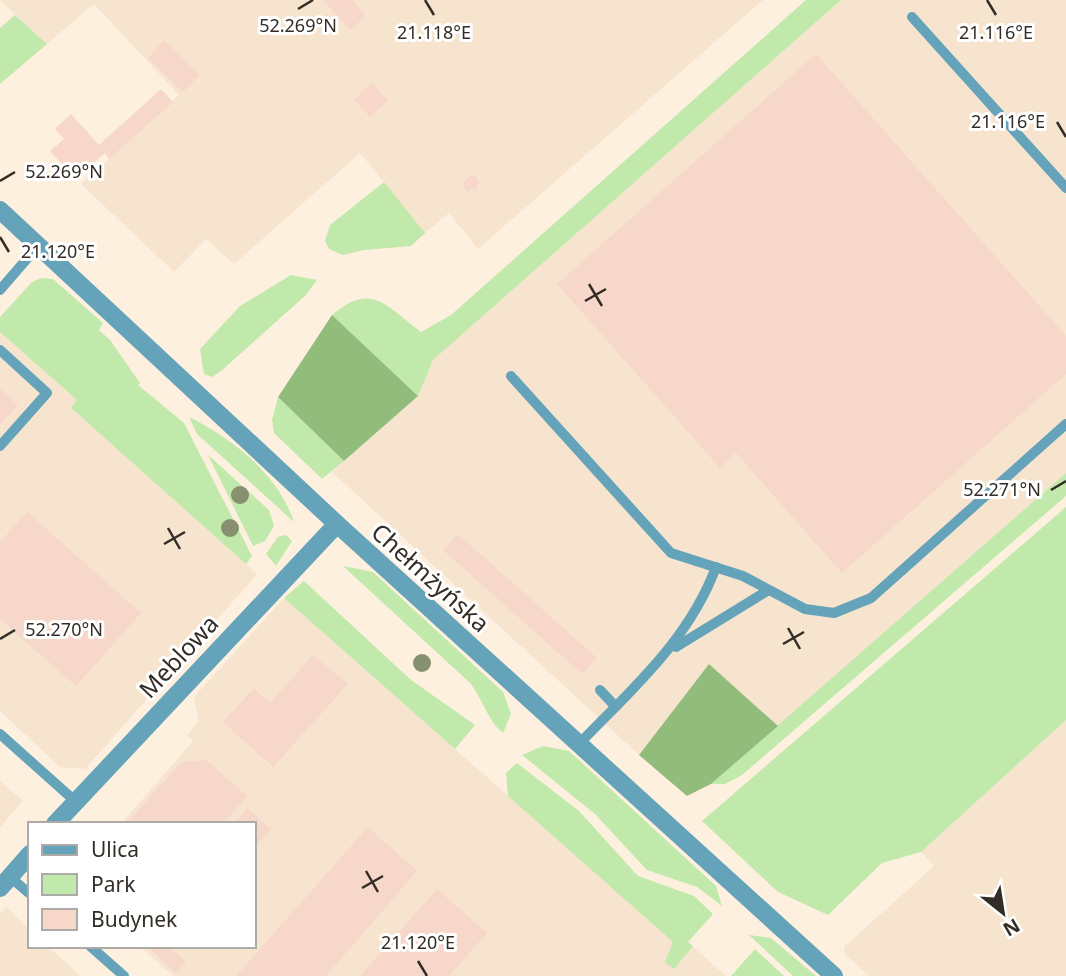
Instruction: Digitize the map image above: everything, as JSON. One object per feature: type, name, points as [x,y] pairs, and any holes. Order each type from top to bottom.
[{"type":"street","name":"Chełmżyńska","points":[[0,210],[337,524],[834,976]]},
{"type":"street","name":"Meblowa","points":[[57,822],[337,524]]},
{"type":"street","points":[[3,885],[28,856]]},
{"type":"lane","points":[[912,16],[1066,188]]},
{"type":"lane","points":[[0,290],[38,246]]},
{"type":"lane","points":[[0,351],[47,393],[0,446]]},
{"type":"lane","points":[[511,376],[671,553],[743,576],[805,609],[834,613],[855,607],[871,598],[1066,424]]},
{"type":"lane","points":[[579,744],[668,653],[701,604],[716,567]]},
{"type":"lane","points":[[668,653],[767,591]]},
{"type":"lane","points":[[600,690],[615,706]]},
{"type":"lane","points":[[0,734],[75,801]]},
{"type":"lane","points":[[3,885],[28,893]]},
{"type":"lane","points":[[92,948],[124,976]]},
{"type":"shaded area","points":[[0,0],[763,0],[478,249],[449,213],[425,233],[360,153],[234,264],[206,239],[174,272],[81,184],[179,95],[94,4],[47,44]]},
{"type":"shaded area","points":[[841,0],[1066,0],[1066,473],[778,726],[709,664],[639,755],[332,472],[418,396],[433,360]]},
{"type":"shaded area","points":[[0,332],[77,400],[71,408],[257,574],[85,769],[60,767],[0,711]]},
{"type":"shaded area","points":[[284,598],[575,855],[581,848],[726,976],[173,976],[142,948],[256,948],[256,822],[123,822],[193,741],[187,735],[199,721],[194,697]]},
{"type":"shaded area","points":[[1066,720],[1066,976],[869,976],[844,953],[844,947],[934,866],[921,852]]},
{"type":"shaded area","points":[[0,781],[23,801],[0,827]]},
{"type":"shaded area","points":[[6,907],[28,928],[28,948],[49,948],[81,976],[0,976],[0,913]]},
{"type":"green space","points":[[806,0],[841,0],[433,360],[418,396],[332,315],[346,305],[369,299],[388,306],[421,332],[451,315]]},
{"type":"green space","points":[[15,15],[47,44],[0,84],[0,28]]},
{"type":"green space","points":[[384,182],[425,233],[411,246],[364,250],[343,255],[329,249],[325,241],[330,225]]},
{"type":"green space","points":[[291,275],[317,280],[306,295],[221,371],[212,377],[204,374],[200,349],[240,306]]},
{"type":"green space","points":[[41,278],[53,279],[103,323],[99,330],[110,340],[140,383],[138,385],[184,423],[252,556],[246,564],[71,408],[77,400],[0,332],[0,317],[32,282]]},
{"type":"green space","points":[[332,315],[418,396],[344,461],[278,397]]},
{"type":"green space","points":[[278,397],[344,461],[322,479],[274,433],[272,420]]},
{"type":"green space","points":[[189,417],[237,447],[265,473],[277,488],[294,522],[197,434]]},
{"type":"green space","points":[[208,455],[269,510],[274,526],[265,541],[253,546]]},
{"type":"green space","points":[[1066,473],[1066,496],[742,775],[725,784],[711,784]]},
{"type":"green space","points":[[1066,507],[1066,720],[921,852],[882,863],[828,915],[778,892],[702,821]]},
{"type":"green space","points":[[286,535],[292,541],[276,566],[266,554],[278,537]]},
{"type":"green space","points":[[343,566],[373,572],[503,692],[511,714],[503,733],[493,722],[470,683]]},
{"type":"green space","points":[[304,581],[411,680],[475,725],[455,749],[284,598]]},
{"type":"green space","points":[[709,664],[778,726],[711,784],[687,796],[639,755]]},
{"type":"green space","points":[[543,746],[569,751],[716,886],[722,906],[697,887],[647,870],[595,814],[522,755]]},
{"type":"green space","points":[[517,763],[579,811],[638,876],[694,896],[713,914],[688,942],[693,946],[674,969],[665,962],[673,942],[508,796],[506,773]]},
{"type":"green space","points":[[749,935],[771,938],[816,976],[793,976]]},
{"type":"green space","points":[[755,949],[784,976],[731,976]]},
{"type":"building","points":[[323,0],[352,0],[366,16],[350,30]]},
{"type":"building","points":[[164,40],[200,75],[183,92],[148,58]]},
{"type":"building","points":[[816,54],[1066,336],[1066,374],[842,573],[736,453],[720,468],[557,284]]},
{"type":"building","points":[[372,83],[388,101],[370,117],[354,99]]},
{"type":"building","points":[[161,89],[173,102],[109,159],[105,153],[75,179],[50,151],[64,139],[55,129],[71,114],[99,145]]},
{"type":"building","points":[[473,174],[480,182],[475,192],[472,189],[468,192],[462,184]]},
{"type":"building","points":[[0,389],[18,405],[0,425]]},
{"type":"building","points":[[27,512],[141,613],[76,686],[0,619],[0,542]]},
{"type":"building","points":[[458,534],[597,658],[582,674],[443,550]]},
{"type":"building","points":[[313,655],[348,684],[273,767],[223,722],[254,688],[270,703]]},
{"type":"building","points":[[206,760],[247,796],[225,822],[128,822],[181,762]]},
{"type":"building","points":[[247,808],[271,829],[256,846],[256,822],[235,822]]},
{"type":"building","points":[[368,827],[417,871],[326,976],[236,976]]},
{"type":"building","points":[[437,889],[487,933],[449,976],[360,976]]},
{"type":"building","points":[[154,948],[171,948],[186,962],[176,973],[152,951]]}]
